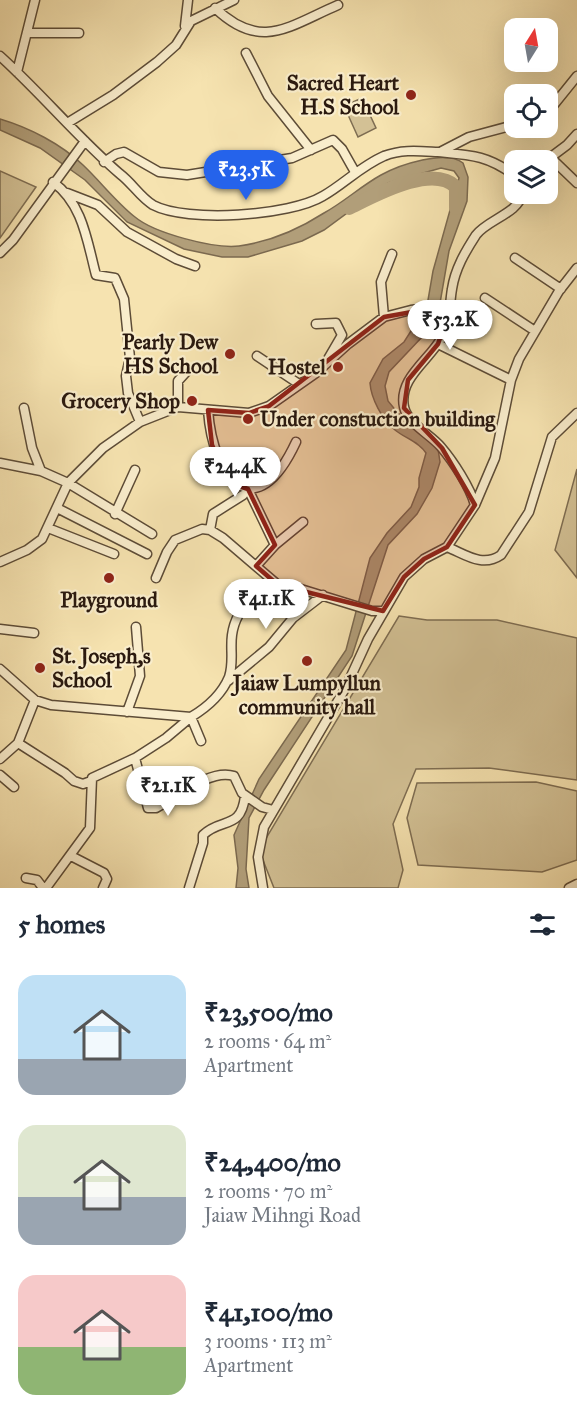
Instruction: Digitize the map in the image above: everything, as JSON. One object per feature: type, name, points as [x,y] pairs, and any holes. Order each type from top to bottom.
[{"type":"street","points":[[18,72],[35,0]]},
{"type":"street","points":[[185,27],[188,0]]},
{"type":"street","points":[[69,122],[113,95],[157,62],[176,45],[185,27],[191,21],[234,0]]},
{"type":"street","points":[[215,8],[238,28],[264,33],[280,29],[338,5]]},
{"type":"street","points":[[29,33],[79,33]]},
{"type":"street","points":[[246,53],[268,96],[311,150]]},
{"type":"street","points":[[0,56],[69,122],[104,162],[152,204],[166,209],[201,214],[267,212],[308,202],[323,196],[355,172],[396,152],[415,150],[467,153],[479,156],[504,170]]},
{"type":"street","points":[[558,100],[577,76]]},
{"type":"street","points":[[439,153],[469,137],[504,128]]},
{"type":"street","points":[[558,151],[577,134]]},
{"type":"street","points":[[104,162],[124,152],[159,172],[187,175],[291,158],[333,140],[342,149],[355,172]]},
{"type":"street","points":[[0,253],[13,240],[85,141]]},
{"type":"street","points":[[558,167],[577,183]]},
{"type":"street","points":[[53,182],[67,193],[98,205],[127,232],[176,259],[195,266]]},
{"type":"street","points":[[67,193],[80,216],[96,275],[115,278],[124,299],[130,362],[126,376],[128,393],[141,422]]},
{"type":"street","points":[[475,505],[472,493],[442,448],[410,417],[404,408],[408,380],[438,344],[450,319],[453,280],[463,256],[479,232],[516,204]]},
{"type":"street","points":[[384,318],[382,273],[392,254]]},
{"type":"street","points":[[514,258],[561,289]]},
{"type":"street","points":[[263,888],[259,850],[264,827],[346,687],[383,611],[404,577],[424,559],[447,547],[475,505],[495,458],[511,380],[519,359],[561,289],[577,268]]},
{"type":"street","points":[[484,298],[535,331]]},
{"type":"street","points":[[0,562],[27,550],[42,539],[68,483],[112,441],[141,422],[178,407],[249,413],[269,406],[384,318],[426,308],[451,305]]},
{"type":"street","points":[[316,324],[336,323],[342,336],[340,342],[328,355],[328,363]]},
{"type":"street","points":[[438,344],[511,380]]},
{"type":"street","points":[[257,356],[299,384]]},
{"type":"street","points":[[178,407],[178,381],[188,370]]},
{"type":"street","points":[[24,408],[33,454],[41,471]]},
{"type":"street","points":[[208,410],[212,446],[222,468],[245,492],[274,545]]},
{"type":"street","points":[[447,547],[481,561],[495,559],[501,555],[529,512],[552,436],[577,413]]},
{"type":"street","points":[[210,530],[213,514],[245,492],[260,487],[276,475],[287,461],[296,442]]},
{"type":"street","points":[[0,463],[41,471],[68,483],[152,534]]},
{"type":"street","points":[[116,514],[135,470]]},
{"type":"street","points":[[57,508],[147,554]]},
{"type":"street","points":[[256,566],[274,545],[303,522]]},
{"type":"street","points":[[48,528],[114,554]]},
{"type":"street","points":[[156,578],[166,552],[175,540],[202,529],[210,530],[224,537],[278,585],[323,595],[372,611],[383,611]]},
{"type":"street","points":[[225,684],[231,669],[232,632],[237,620],[257,594],[278,585]]},
{"type":"street","points":[[18,743],[60,769],[74,782],[82,784],[91,781],[103,771],[135,758],[166,738],[213,700],[225,684],[269,647],[300,612],[323,595]]},
{"type":"street","points":[[127,712],[140,676],[136,627]]},
{"type":"street","points":[[0,629],[34,633]]},
{"type":"street","points":[[0,669],[34,699],[51,705],[190,717]]},
{"type":"street","points":[[0,759],[18,743],[34,699]]},
{"type":"street","points":[[190,717],[201,741]]},
{"type":"street","points":[[135,758],[148,808],[156,808],[177,794],[224,775],[234,776],[239,790],[262,807],[273,810]]},
{"type":"street","points":[[0,775],[14,786]]},
{"type":"street","points":[[26,878],[37,880],[45,888],[90,828],[91,781]]},
{"type":"street","points":[[189,888],[203,843],[203,835],[228,824],[238,816],[243,809],[246,796]]},
{"type":"street","points":[[71,855],[104,873],[107,879],[103,888]]},
{"type":"street","points":[[569,888],[577,884]]},
{"type":"highlighted area","points":[[451,305],[438,344],[408,380],[404,408],[442,448],[475,505],[447,547],[424,559],[404,577],[383,611],[278,585],[256,566],[275,545],[248,489],[236,485],[222,468],[212,445],[208,410],[249,413],[269,406],[384,317]]},
{"type":"shaded area","points":[[362,98],[376,128],[358,137],[344,106]]},
{"type":"shaded area","points":[[0,119],[34,132],[65,150],[128,211],[144,223],[185,239],[215,245],[239,246],[283,234],[331,209],[381,175],[410,163],[434,158],[455,159],[463,163],[468,177],[467,201],[449,251],[439,309],[422,337],[389,372],[385,386],[388,401],[397,412],[438,449],[440,462],[432,488],[417,514],[388,545],[352,656],[264,790],[249,818],[246,869],[249,888],[236,888],[238,868],[234,835],[259,779],[346,650],[370,558],[387,533],[411,507],[419,487],[419,478],[426,453],[386,421],[375,402],[370,383],[383,359],[404,342],[427,306],[433,271],[459,178],[454,171],[441,168],[388,183],[324,230],[302,241],[248,257],[222,257],[184,249],[127,222],[85,180],[40,148],[0,130]]},
{"type":"shaded area","points":[[0,171],[36,187],[0,238]]},
{"type":"shaded area","points":[[577,469],[577,578],[555,550]]},
{"type":"shaded area","points":[[399,616],[427,620],[497,620],[577,638],[577,780],[489,768],[416,769],[393,824],[403,870],[398,888],[274,888],[259,850]]},
{"type":"shaded area","points":[[536,782],[577,791],[577,860],[542,872],[418,865],[407,818],[417,783]]},
{"type":"waterway","points":[[349,208],[403,184],[433,178],[446,181],[456,187],[456,208]]},
{"type":"place","name":"Sacred Heart H.S School","points":[[411,95]]},
{"type":"place","name":"Pearly Dew HS School","points":[[230,354]]},
{"type":"place","name":"Hostel","points":[[338,367]]},
{"type":"place","name":"Grocery Shop","points":[[192,401]]},
{"type":"place","name":"Under constuction building","points":[[248,419]]},
{"type":"place","name":"Playground","points":[[109,578]]},
{"type":"place","name":"Jaiaw Lumpyllun community hall","points":[[307,661]]},
{"type":"place","name":"St. Joseph,s School","points":[[40,668]]}]
